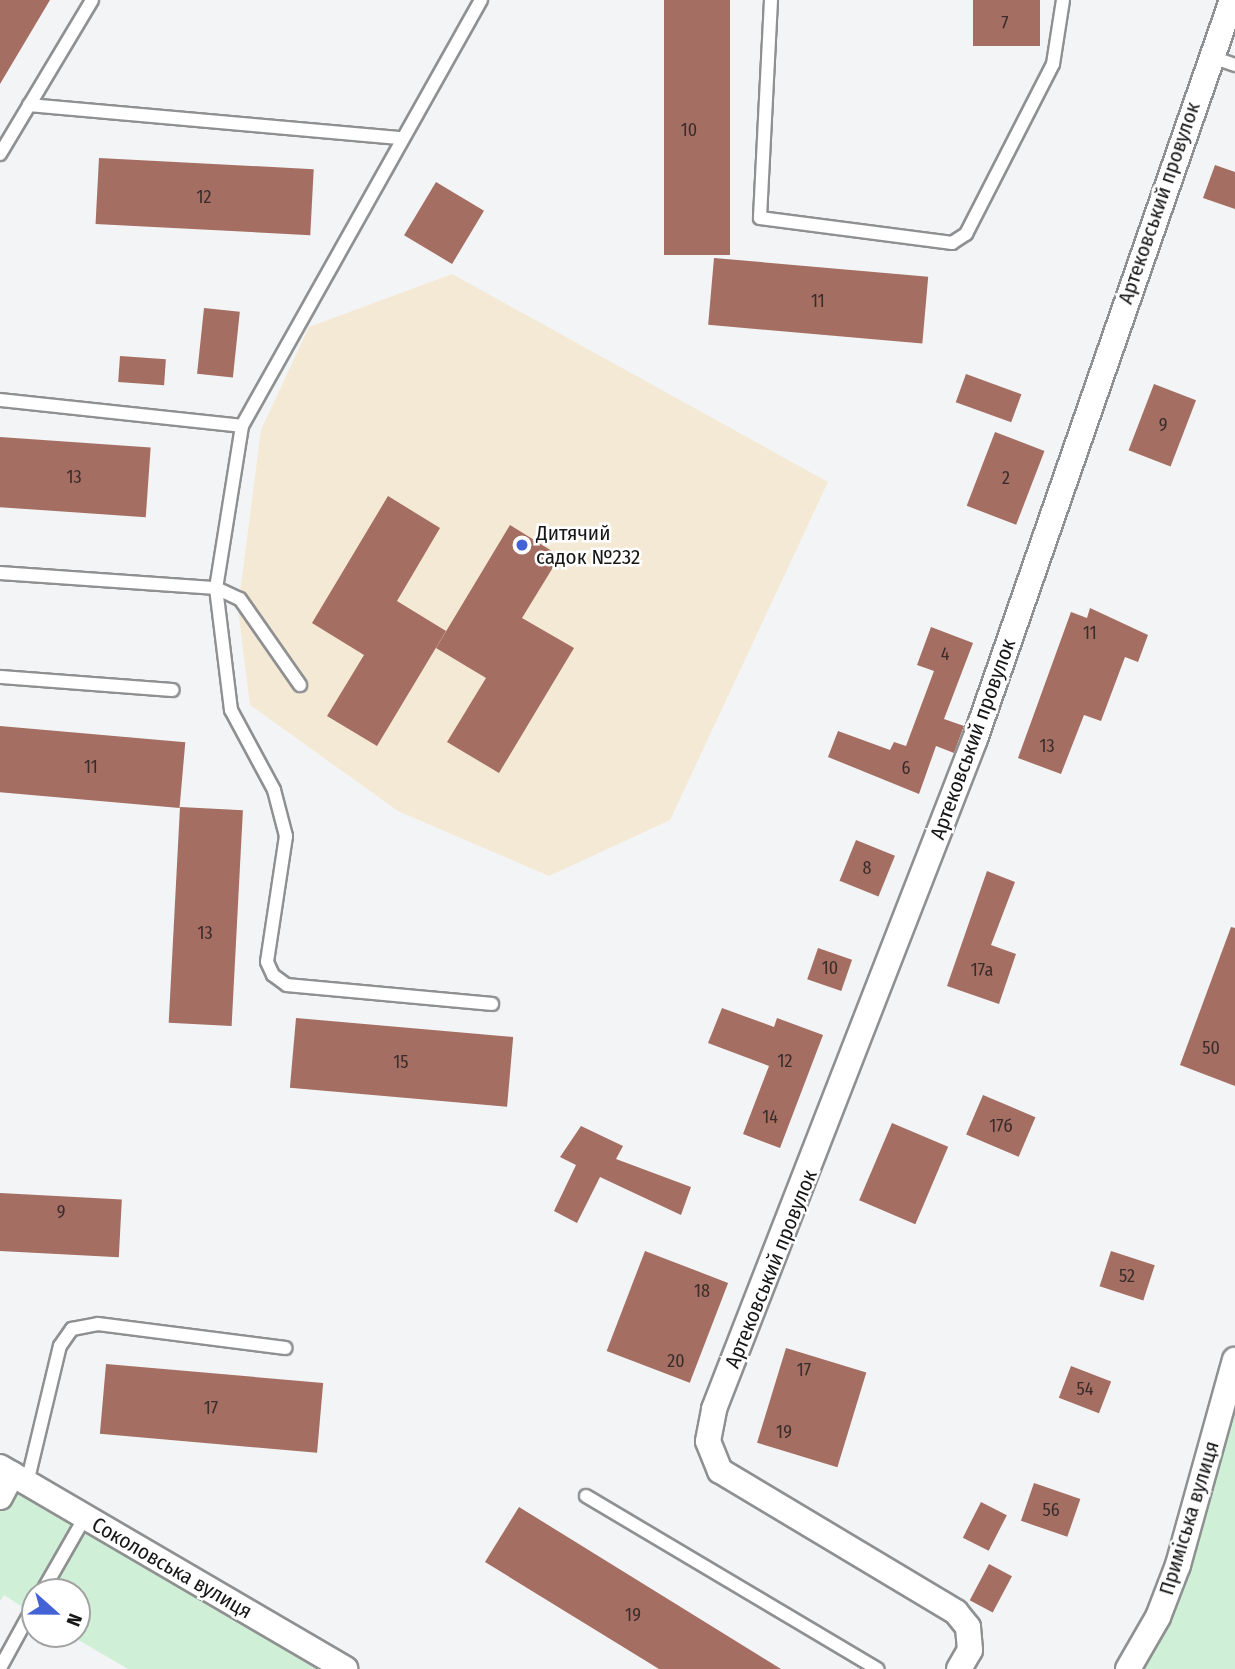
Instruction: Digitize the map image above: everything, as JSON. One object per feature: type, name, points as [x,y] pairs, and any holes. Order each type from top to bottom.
[{"type":"street","name":"Артековський провулок","points":[[959,1669],[970,1650],[968,1627],[956,1612],[720,1471],[708,1441],[714,1409],[975,739],[1209,56],[1232,0]]},
{"type":"street","name":"Приміська вулиця","points":[[1128,1669],[1178,1565],[1235,1360]]},
{"type":"street","points":[[0,1497],[13,1475]]},
{"type":"street","name":"Соколовська вулиця","points":[[13,1475],[345,1669]]},
{"type":"lane","points":[[0,154],[92,0]]},
{"type":"lane","points":[[481,0],[398,138],[242,426],[216,588],[231,710],[274,790],[286,836],[267,962],[273,975],[287,985],[492,1004]]},
{"type":"lane","points":[[771,0],[760,218],[952,243],[966,234],[1053,64],[1063,0]]},
{"type":"lane","points":[[1209,56],[1235,65]]},
{"type":"lane","points":[[29,105],[398,138]]},
{"type":"lane","points":[[0,400],[242,426]]},
{"type":"lane","points":[[0,573],[216,588],[240,599],[300,685]]},
{"type":"lane","points":[[0,677],[173,690]]},
{"type":"lane","points":[[13,1475],[60,1346],[72,1329],[98,1324],[285,1348]]},
{"type":"lane","points":[[586,1496],[877,1669]]},
{"type":"lane","points":[[50,1578],[85,1517]]},
{"type":"lane","points":[[0,1668],[21,1630]]},
{"type":"shaded area","name":"Дитячий садок №232","points":[[452,274],[828,482],[670,820],[549,876],[398,811],[250,705],[238,608],[261,430],[309,327]]},
{"type":"green space","points":[[1235,1360],[1235,1669],[1128,1669],[1134,1663]]},
{"type":"green space","points":[[12,1474],[345,1669],[128,1669],[91,1647],[91,1578],[21,1578],[21,1606],[4,1595],[0,1601],[0,1497]]},
{"type":"building","points":[[0,0],[50,0],[0,84]]},
{"type":"building","points":[[664,0],[730,0],[730,255],[664,255]]},
{"type":"building","points":[[973,0],[1040,0],[1040,46],[973,46]]},
{"type":"building","points":[[99,158],[314,169],[310,235],[96,224]]},
{"type":"building","points":[[1215,165],[1235,172],[1235,209],[1203,198]]},
{"type":"building","points":[[436,182],[484,211],[452,264],[404,235]]},
{"type":"building","points":[[714,258],[928,277],[922,343],[708,325]]},
{"type":"building","points":[[204,308],[240,312],[233,377],[197,374]]},
{"type":"building","points":[[120,356],[166,359],[164,385],[118,382]]},
{"type":"building","points":[[966,374],[1021,394],[1011,422],[956,402]]},
{"type":"building","points":[[1154,384],[1196,400],[1171,466],[1129,450]]},
{"type":"building","points":[[995,432],[1044,451],[1016,525],[967,506]]},
{"type":"building","points":[[0,437],[151,448],[146,517],[0,507]]},
{"type":"building","points":[[388,496],[440,528],[397,601],[446,631],[377,746],[327,716],[364,655],[312,623]]},
{"type":"building","points":[[510,525],[560,556],[522,618],[574,648],[499,773],[447,742],[486,678],[436,648]]},
{"type":"building","points":[[1090,608],[1148,635],[1138,662],[1125,657],[1101,721],[1084,715],[1061,774],[1018,758],[1071,612],[1087,618]]},
{"type":"building","points":[[931,627],[973,643],[944,719],[964,726],[954,753],[936,746],[919,794],[828,757],[838,731],[890,750],[894,742],[906,746],[934,671],[917,665]]},
{"type":"building","points":[[0,726],[185,742],[180,808],[0,792]]},
{"type":"building","points":[[180,807],[243,810],[232,1026],[169,1023]]},
{"type":"building","points":[[856,840],[895,856],[878,897],[840,881]]},
{"type":"building","points":[[987,871],[1015,882],[991,945],[1016,954],[999,1004],[947,986]]},
{"type":"building","points":[[1231,927],[1235,928],[1235,1086],[1180,1065]]},
{"type":"building","points":[[818,948],[852,960],[841,991],[807,979]]},
{"type":"building","points":[[722,1008],[774,1027],[777,1018],[823,1035],[780,1148],[743,1134],[769,1066],[708,1043]]},
{"type":"building","points":[[296,1018],[513,1037],[507,1107],[290,1088]]},
{"type":"building","points":[[983,1095],[1035,1117],[1019,1157],[966,1135]]},
{"type":"building","points":[[892,1123],[948,1147],[915,1224],[859,1200]]},
{"type":"building","points":[[581,1126],[623,1146],[616,1159],[691,1187],[681,1215],[600,1177],[577,1223],[554,1211],[576,1165],[560,1157]]},
{"type":"building","points":[[0,1193],[122,1199],[119,1257],[0,1251]]},
{"type":"building","points":[[645,1251],[728,1283],[690,1383],[607,1351]]},
{"type":"building","points":[[1111,1251],[1155,1265],[1143,1300],[1100,1286]]},
{"type":"building","points":[[786,1348],[866,1373],[837,1467],[757,1443]]},
{"type":"building","points":[[106,1364],[323,1383],[317,1453],[100,1434]]},
{"type":"building","points":[[1071,1366],[1111,1381],[1099,1413],[1059,1398]]},
{"type":"building","points":[[1034,1483],[1080,1499],[1067,1537],[1021,1521]]},
{"type":"building","points":[[981,1502],[1007,1515],[989,1551],[963,1538]]},
{"type":"building","points":[[519,1507],[781,1669],[659,1669],[485,1562]]},
{"type":"building","points":[[989,1564],[1012,1576],[993,1612],[970,1600]]},
{"type":"place","name":"Дитячий садок №232","points":[[522,545]]}]
